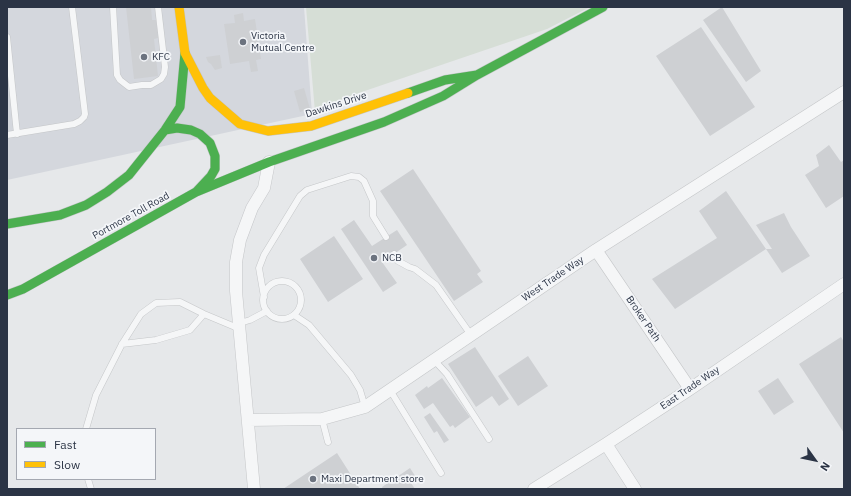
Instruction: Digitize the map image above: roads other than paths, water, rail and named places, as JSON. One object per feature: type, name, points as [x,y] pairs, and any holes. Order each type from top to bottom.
[{"type":"main road","name":"Dawkins Drive","points":[[180,7],[185,53],[203,88],[210,98],[240,124],[268,131],[311,126],[445,80],[477,75]]},
{"type":"main road","name":"Dawkins Drive","points":[[269,162],[384,122],[443,96],[477,75],[603,7]]},
{"type":"main road","points":[[7,224],[60,214],[86,205],[107,192],[129,175],[165,130],[180,107],[185,53]]},
{"type":"main road","points":[[165,130],[177,128],[191,130],[200,134],[210,143],[215,156],[215,169],[211,176],[196,192]]},
{"type":"main road","name":"Portmore Toll Road","points":[[7,295],[29,285],[196,192],[269,162]]},
{"type":"street","name":"West Trade Way","points":[[248,420],[322,418],[365,407],[596,250],[844,92]]},
{"type":"street","points":[[254,489],[236,291],[236,262],[240,240],[252,208],[264,188],[269,162]]},
{"type":"street","name":"Broker Path","points":[[596,250],[690,389]]},
{"type":"street","name":"East Trade Way","points":[[534,489],[690,389],[844,284]]},
{"type":"street","points":[[606,444],[635,489]]},
{"type":"lane","points":[[7,135],[74,124],[84,117],[85,114],[72,7]]},
{"type":"lane","points":[[113,7],[117,75],[120,80],[129,87],[142,85],[151,86],[164,74],[165,67],[158,7]]},
{"type":"lane","points":[[7,37],[17,134]]},
{"type":"lane","points":[[264,297],[266,290],[271,284],[279,281],[285,281],[292,283],[297,288],[301,302],[294,314],[287,318],[273,316],[267,311],[264,304],[259,268],[264,255],[300,196],[307,190],[351,176],[359,176],[364,181],[373,201],[373,216],[386,237]]},
{"type":"lane","points":[[394,254],[398,261],[409,268],[415,269],[436,285],[470,335]]},
{"type":"lane","points":[[86,428],[96,395],[122,344],[141,314],[156,303],[180,302],[204,314],[240,326],[267,311]]},
{"type":"lane","points":[[122,344],[156,340],[190,330],[204,314]]},
{"type":"lane","points":[[294,314],[309,325],[351,375],[360,390],[365,407]]},
{"type":"lane","points":[[434,360],[446,374],[490,439]]},
{"type":"lane","points":[[390,390],[441,473]]},
{"type":"lane","points":[[322,418],[328,442]]},
{"type":"place","name":"Victoria Mutual Centre","points":[[243,42]]},
{"type":"place","name":"KFC","points":[[144,57]]},
{"type":"place","name":"NCB","points":[[374,258]]},
{"type":"place","name":"Maxi Department store","points":[[313,479]]}]
